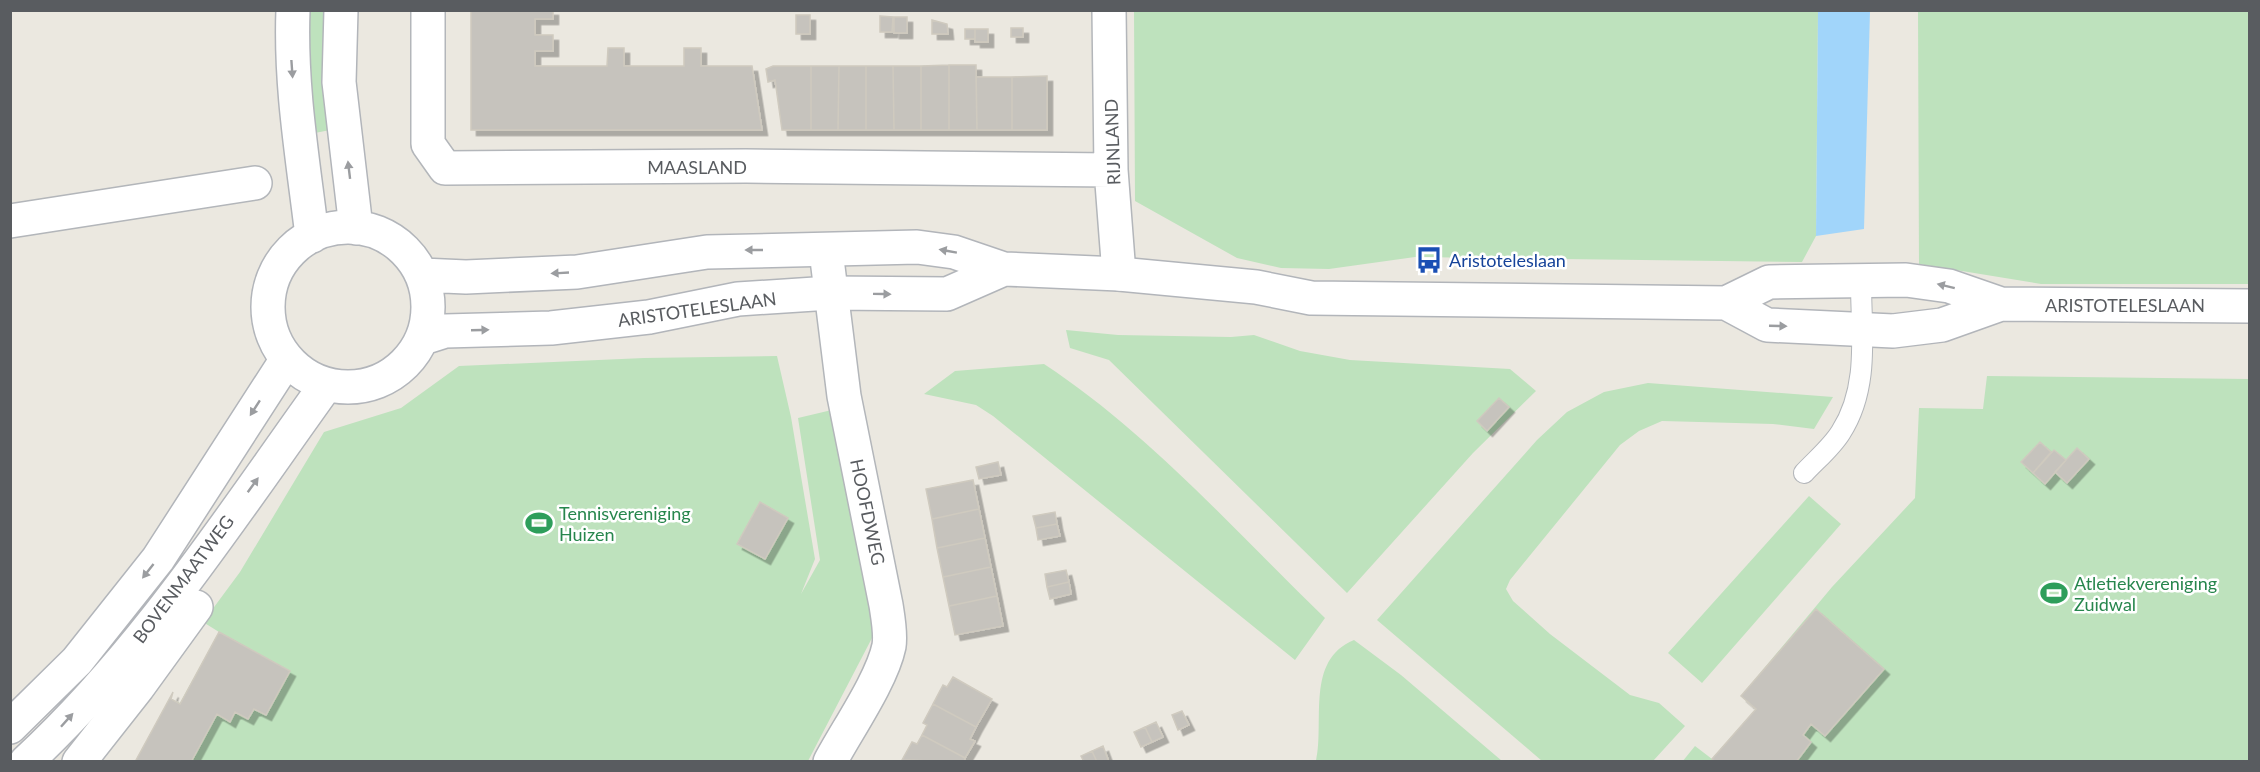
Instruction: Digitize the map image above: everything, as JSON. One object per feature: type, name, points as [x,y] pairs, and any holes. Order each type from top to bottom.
[{"type":"street","points":[[293,10],[291,56],[296,116],[312,236]]},
{"type":"street","points":[[341,10],[339,82],[356,228]]},
{"type":"street","name":"MAASLAND","points":[[428,10],[429,144],[445,168],[746,166],[1111,170]]},
{"type":"street","name":"RIJNLAND","points":[[1109,10],[1111,170],[1119,274]]},
{"type":"street","points":[[10,221],[255,183]]},
{"type":"street","points":[[341,227],[356,228],[390,239],[409,254],[422,275],[429,306],[423,338],[413,355],[400,369],[383,380],[364,387],[345,388],[326,385],[304,375],[287,359],[273,336],[268,298],[276,273],[296,247],[312,236],[341,227]]},
{"type":"street","name":"ARISTOTELESLAAN","points":[[422,275],[466,277],[577,272],[707,252],[917,247],[954,252],[1004,269],[1119,274],[1256,287],[1311,298],[1725,303],[1769,282],[1928,281],[2001,304],[2250,306]]},
{"type":"street","name":"HOOFDWEG","points":[[826,250],[844,396],[886,605],[890,638],[889,647],[876,677],[830,762]]},
{"type":"street","name":"ARISTOTELESLAAN","points":[[423,338],[445,331],[551,328],[649,317],[738,299],[830,293],[947,294],[1004,269]]},
{"type":"street","name":"ARISTOTELESLAAN","points":[[1725,303],[1767,326],[1906,330],[1942,325],[2001,304]]},
{"type":"street","name":"BOVENMAATWEG","points":[[10,727],[76,661],[158,559],[287,359]]},
{"type":"street","name":"BOVENMAATWEG","points":[[26,762],[102,683],[148,629],[326,385]]},
{"type":"street","name":"BOVENMAATWEG","points":[[79,762],[138,687],[196,607]]},
{"type":"lane","points":[[1804,473],[1840,434],[1849,418],[1861,381],[1861,282]]},
{"type":"green space","points":[[303,11],[327,11],[330,130],[305,135]]},
{"type":"green space","points":[[1134,11],[1818,11],[1816,236],[1802,262],[1415,257],[1329,269],[1281,268],[1237,258],[1135,201]]},
{"type":"green space","points":[[1918,11],[2249,11],[2249,284],[2041,284],[1919,264]]},
{"type":"green space","points":[[1066,330],[1118,335],[1231,337],[1254,335],[1300,351],[1350,360],[1510,369],[1536,391],[1473,453],[1347,593],[1109,360],[1070,348]]},
{"type":"green space","name":"Tennisvereniging Huizen","points":[[777,356],[791,417],[815,559],[801,594],[820,560],[798,418],[836,409],[875,599],[872,638],[808,761],[135,762],[173,692],[171,699],[180,703],[219,632],[203,622],[240,572],[324,432],[401,408],[459,366],[644,358]]},
{"type":"green space","points":[[1044,364],[1083,391],[1155,452],[1325,618],[1295,660],[993,416],[976,405],[924,394],[955,371]]},
{"type":"green space","name":"Atletiekvereniging Zuidwal","points":[[1987,376],[2249,379],[2249,761],[1682,762],[1695,746],[1712,759],[1756,709],[1741,696],[1832,587],[1915,498],[1919,408],[1983,409]]},
{"type":"green space","points":[[1648,383],[1833,397],[1814,429],[1773,424],[1662,421],[1639,431],[1620,445],[1510,580],[1506,589],[1513,601],[1550,634],[1630,695],[1659,703],[1685,726],[1653,761],[1542,761],[1377,620],[1537,440],[1567,412],[1604,392]]},
{"type":"green space","points":[[1809,496],[1841,524],[1702,683],[1668,653]]},
{"type":"green space","points":[[1354,640],[1401,675],[1502,761],[1316,761],[1323,677],[1329,662],[1339,649]]},
{"type":"water","points":[[1818,11],[1870,11],[1864,229],[1816,236]]},
{"type":"building","points":[[471,10],[553,10],[553,19],[535,19],[535,35],[553,35],[553,51],[535,51],[535,66],[607,66],[608,48],[624,48],[624,66],[684,66],[684,48],[701,48],[701,66],[752,66],[762,130],[471,130]]},
{"type":"building","points":[[796,15],[810,15],[810,34],[796,34]]},
{"type":"building","points":[[880,16],[893,17],[892,32],[880,32]]},
{"type":"building","points":[[894,17],[907,17],[907,33],[894,33]]},
{"type":"building","points":[[932,20],[947,24],[948,34],[932,34]]},
{"type":"building","points":[[1011,28],[1023,28],[1023,37],[1011,37]]},
{"type":"building","points":[[965,29],[975,29],[975,39],[965,39]]},
{"type":"building","points":[[975,29],[988,29],[988,42],[975,42]]},
{"type":"building","points":[[949,65],[976,65],[977,130],[949,130]]},
{"type":"building","points":[[949,65],[949,130],[921,130],[921,66]]},
{"type":"building","points":[[773,66],[811,66],[811,130],[782,130],[775,80],[768,82],[766,69]]},
{"type":"building","points":[[811,66],[839,66],[838,130],[811,130]]},
{"type":"building","points":[[839,66],[866,66],[866,130],[838,130]]},
{"type":"building","points":[[866,66],[893,66],[894,130],[866,130]]},
{"type":"building","points":[[893,66],[921,66],[921,130],[894,130]]},
{"type":"building","points":[[1047,76],[1047,130],[1012,130],[1012,77]]},
{"type":"building","points":[[976,77],[1012,77],[1012,130],[977,130]]},
{"type":"building","points":[[1499,398],[1509,407],[1487,431],[1477,421]]},
{"type":"building","points":[[2040,442],[2051,452],[2033,473],[2021,462]]},
{"type":"building","points":[[2077,448],[2089,459],[2067,483],[2055,472]]},
{"type":"building","points":[[2054,450],[2066,460],[2045,484],[2033,473]]},
{"type":"building","points":[[998,462],[1001,475],[979,479],[976,467]]},
{"type":"building","points":[[973,480],[979,509],[932,519],[926,489]]},
{"type":"building","points":[[760,502],[788,518],[765,559],[737,544]]},
{"type":"building","points":[[979,509],[985,538],[937,548],[932,519]]},
{"type":"building","points":[[1055,512],[1057,524],[1036,528],[1033,516]]},
{"type":"building","points":[[1057,524],[1060,536],[1038,540],[1036,528]]},
{"type":"building","points":[[985,538],[991,567],[943,577],[937,548]]},
{"type":"building","points":[[991,567],[997,596],[949,606],[943,577]]},
{"type":"building","points":[[1066,570],[1069,582],[1047,587],[1045,574]]},
{"type":"building","points":[[1069,582],[1071,594],[1050,599],[1047,587]]},
{"type":"building","points":[[997,596],[1003,626],[955,635],[949,606]]},
{"type":"building","points":[[1816,609],[1884,669],[1825,736],[1811,724],[1803,735],[1811,742],[1796,762],[1715,762],[1712,759],[1756,709],[1741,696]]},
{"type":"building","points":[[219,632],[290,671],[266,715],[254,709],[248,719],[235,712],[230,722],[217,714],[191,762],[135,762],[173,692],[171,699],[180,704]]},
{"type":"building","points":[[953,677],[992,699],[976,727],[933,704],[943,685],[947,687]]},
{"type":"building","points":[[933,704],[976,727],[970,739],[975,741],[965,758],[922,735],[927,725],[923,723]]},
{"type":"building","points":[[1182,711],[1189,725],[1178,730],[1172,715]]},
{"type":"building","points":[[1156,722],[1163,737],[1152,742],[1145,727]]},
{"type":"building","points":[[1145,727],[1152,742],[1141,747],[1134,732]]},
{"type":"building","points":[[922,735],[965,758],[964,762],[902,760],[912,742],[917,744]]},
{"type":"building","points":[[1103,746],[1109,762],[1097,762],[1092,751]]},
{"type":"building","points":[[1092,751],[1097,762],[1084,762],[1081,756]]},
{"type":"place","name":"Aristoteleslaan","points":[[1429,260]]},
{"type":"place","name":"Tennisvereniging Huizen","points":[[539,523]]},
{"type":"place","name":"Atletiekvereniging Zuidwal","points":[[2054,593]]}]
